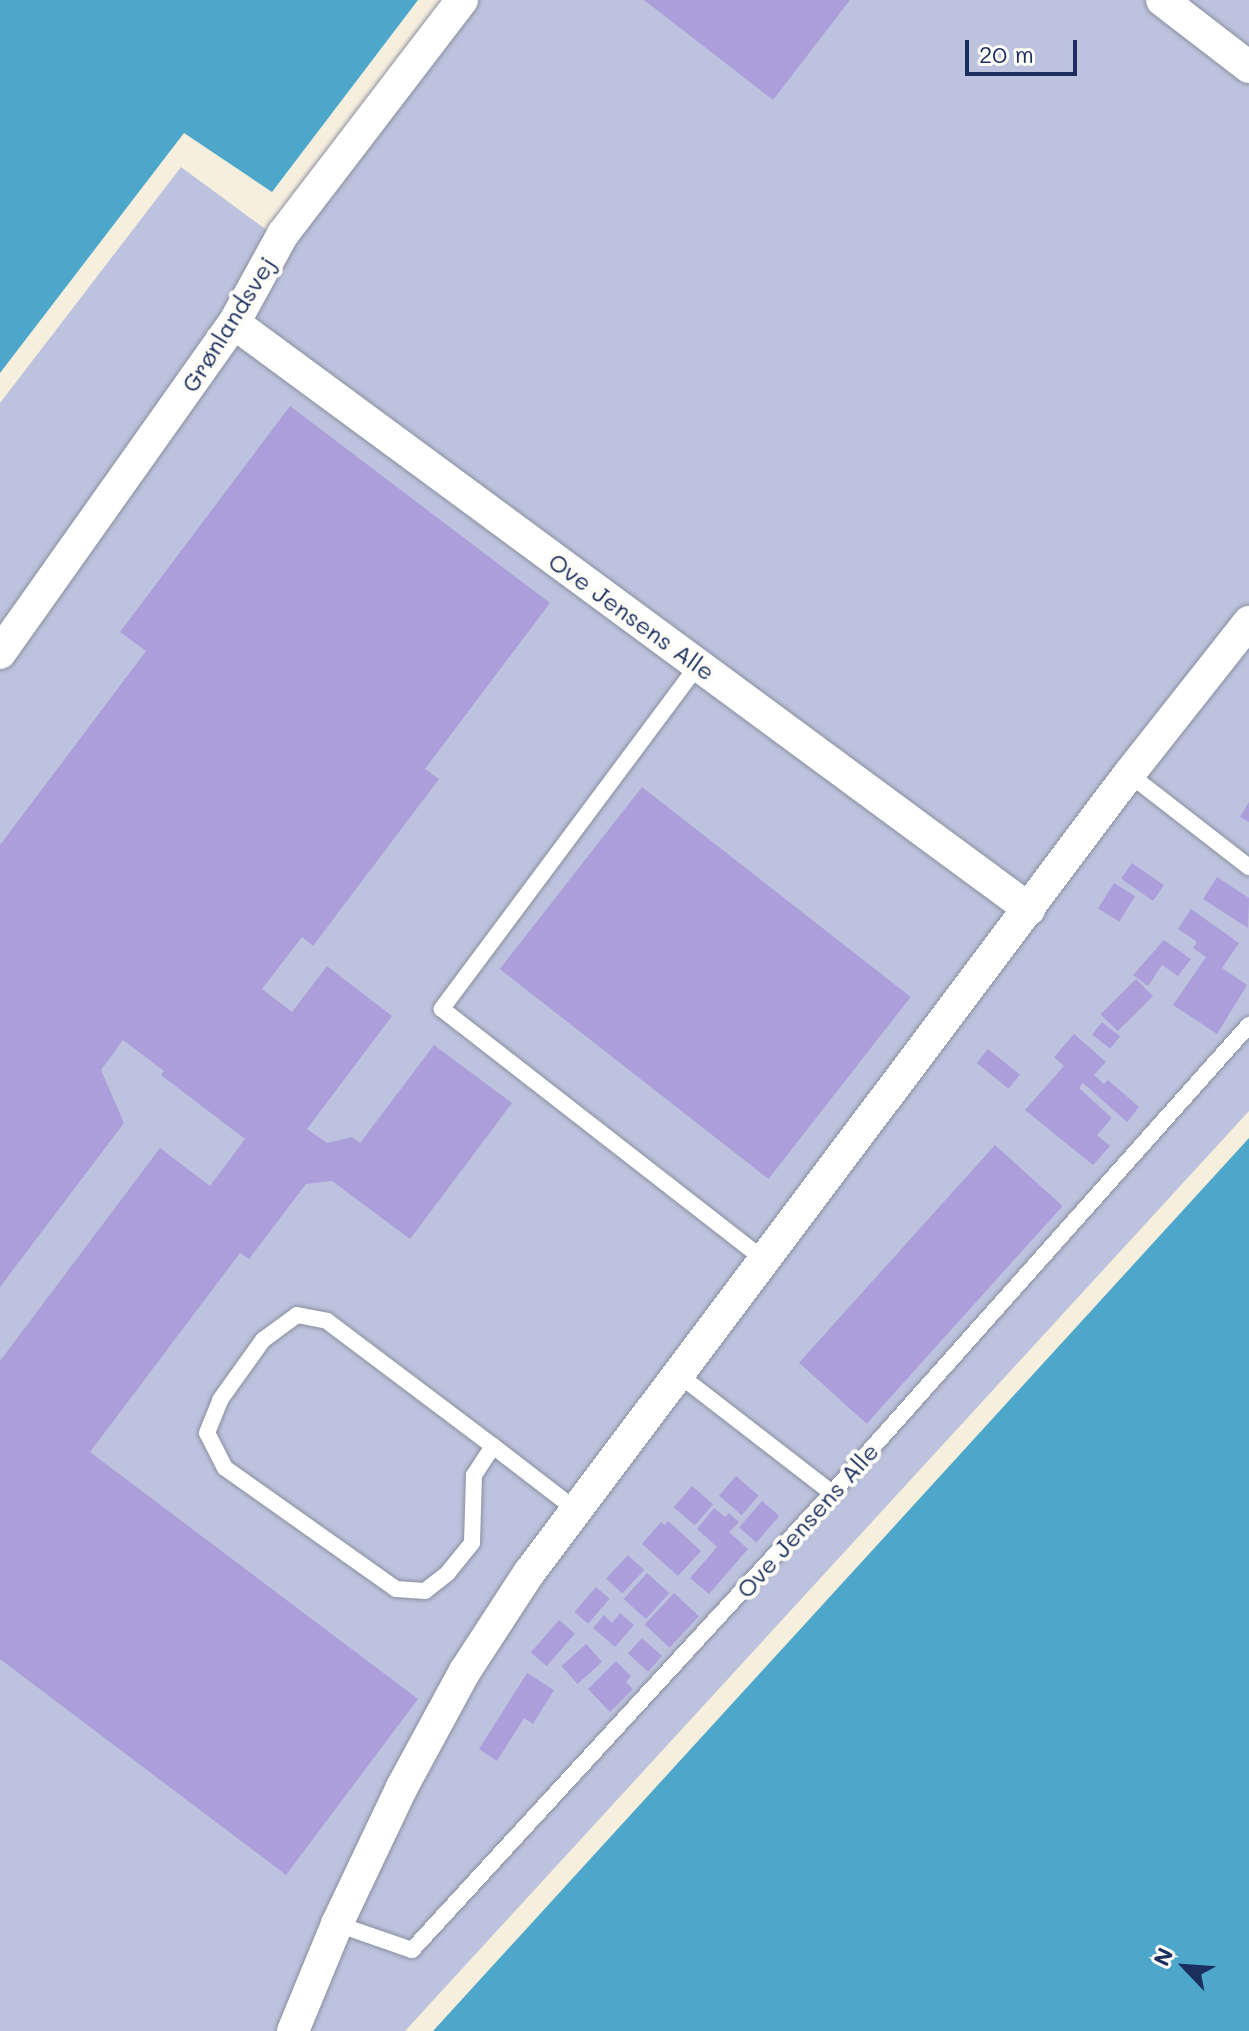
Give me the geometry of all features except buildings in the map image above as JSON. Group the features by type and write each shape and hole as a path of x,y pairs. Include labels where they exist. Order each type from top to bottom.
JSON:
{"street":[{"name":"Grønlandsvej","path":"0,653 234,323 283,234 462,0"},
{"path":"1162,0 1249,67"},
{"name":"Ove Jensens Alle","path":"234,323 1029,909"},
{"path":"293,2031 337,1924 402,1787 465,1671 529,1573 1129,774 1249,622"}],"lane":[{"path":"698,665 442,1009 764,1260"},
{"path":"1129,774 1249,867"},
{"name":"Ove Jensens Alle","path":"337,1924 412,1950 832,1493 1249,1025"},
{"path":"493,1446 474,1475 472,1543 448,1573 425,1591 396,1589 225,1468 207,1433 220,1400 263,1340 297,1315 327,1321 493,1446 576,1510"},
{"path":"678,1374 832,1493"}],"shaded area":[{"path":"444,0 1249,0 1249,1111 405,2031 0,2031 0,403 181,167 268,231"}],"water":[{"path":"0,0 418,0 272,192 184,133 0,373"},
{"path":"1249,1138 1249,2031 433,2031 900,1520"}]}
